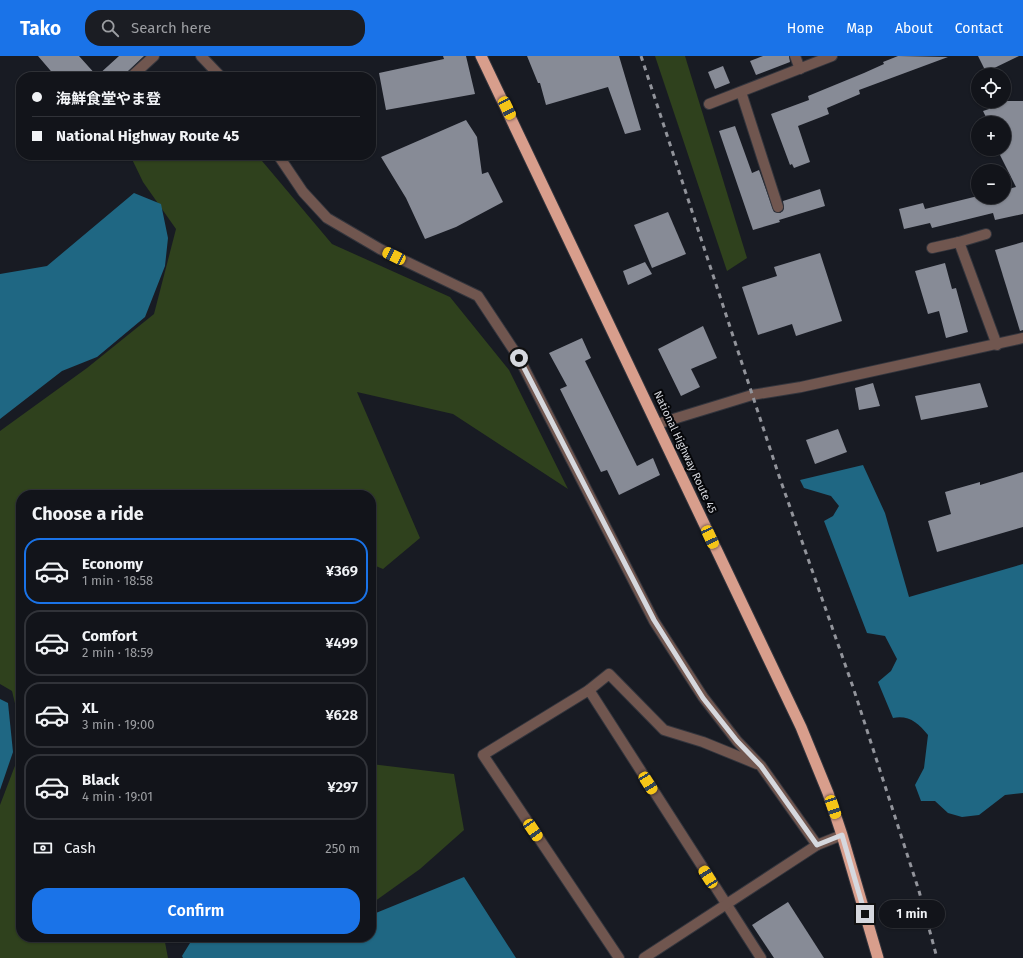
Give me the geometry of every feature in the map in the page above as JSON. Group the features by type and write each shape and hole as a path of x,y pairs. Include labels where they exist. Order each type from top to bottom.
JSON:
{"highway":[{"name":"National Highway Route 45","path":"481,56 801,727 828,793 842,835 878,958"}],"street":[{"path":"136,72 154,56"},
{"path":"201,56 216,72"},
{"path":"795,56 800,69"},
{"path":"709,104 832,56"},
{"path":"741,92 778,207"},
{"path":"281,160 303,192 327,218 380,249 478,296 519,358 654,620 703,698 737,741 761,766 817,845"},
{"path":"932,248 986,234"},
{"path":"959,242 997,345"},
{"path":"657,424 752,395 802,387 997,345 1023,338"},
{"path":"619,958 483,755 589,690 609,674 664,730 703,742 761,766"},
{"path":"589,690 724,904 761,958"},
{"path":"644,958 724,904 817,845 842,835"}],"green space":[{"path":"655,56 685,56 747,258 727,271"},
{"path":"132,160 261,160 332,244 450,297 509,370 568,489 453,414 357,392 420,538 383,569 376,566 376,490 16,490 16,707 12,691 0,684 0,431 87,368 154,314 176,229 143,182"},
{"path":"16,763 16,942 165,942 168,958 0,958 0,805"},
{"path":"376,765 454,774 464,830 420,869 376,900"}],"water":[{"path":"134,193 161,204 168,238 165,266 145,317 97,357 62,371 0,419 0,274 47,266"},
{"path":"863,465 885,513 909,597 1023,564 1023,793 1005,795 979,815 962,817 948,813 935,801 921,801 915,785 924,768 928,735 913,721 899,717 893,718 878,682 891,671 897,659 885,636 867,633 824,521 833,516 839,506 831,496 804,488 800,480"},
{"path":"0,699 8,703 13,752 0,790"},
{"path":"464,877 516,958 183,958 182,956 192,942 376,942 376,913"}],"building":[{"path":"38,56 79,56 93,72 52,72"},
{"path":"119,56 144,56 127,72 101,72"},
{"path":"443,56 466,56 475,94 386,110 379,73 444,59"},
{"path":"527,56 619,56 641,130 625,134 608,87 546,105 540,83 538,83"},
{"path":"763,56 789,56 790,62 756,75 750,61"},
{"path":"898,56 948,57 859,90 860,94 827,108 829,114 798,126 810,162 794,168 792,164 790,165 771,114 809,100 808,96 864,73 884,64 883,62"},
{"path":"978,56 1019,56 994,68 984,68"},
{"path":"723,66 730,83 715,89 708,72"},
{"path":"1011,101 1023,101 1023,214 995,220 993,213 932,228 930,223 904,229 899,209 923,203 925,209 971,198 971,204 1011,204 1011,188 1016,187 1011,177 1011,164 1004,164 1000,156 1011,156 1011,116 986,116 983,111 989,109 1011,108"},
{"path":"466,120 477,137 482,174 488,172 503,202 456,227 425,239 406,198 381,157"},
{"path":"735,126 752,173 759,170 774,212 780,213 783,211 783,201 820,189 825,206 779,220 780,222 753,230 719,131"},
{"path":"668,212 686,254 652,268 634,225"},
{"path":"1023,242 1023,330 1020,331 995,250"},
{"path":"820,253 842,321 796,336 792,324 758,335 742,287 777,276 774,267"},
{"path":"645,262 652,274 628,285 623,271"},
{"path":"945,263 952,289 956,288 968,332 946,338 939,311 928,314 915,271"},
{"path":"703,326 717,358 691,369 700,387 681,396 658,349"},
{"path":"582,338 591,358 585,361 637,466 653,458 660,475 619,495 607,470 601,472 560,389 567,386 549,353"},
{"path":"873,383 880,406 859,410 855,388"},
{"path":"980,383 988,407 921,420 915,396"},
{"path":"838,429 847,452 815,464 806,440"},
{"path":"1023,472 1023,527 937,552 928,521 951,514 945,492 980,482 980,485"},
{"path":"788,902 824,958 774,958 752,925"}],"railway":[{"path":"641,56 778,473 853,687 919,891 937,958"}],"route":[{"path":"519,358 654,620 703,698 737,741 761,766 817,845 842,835 865,914"}]}
